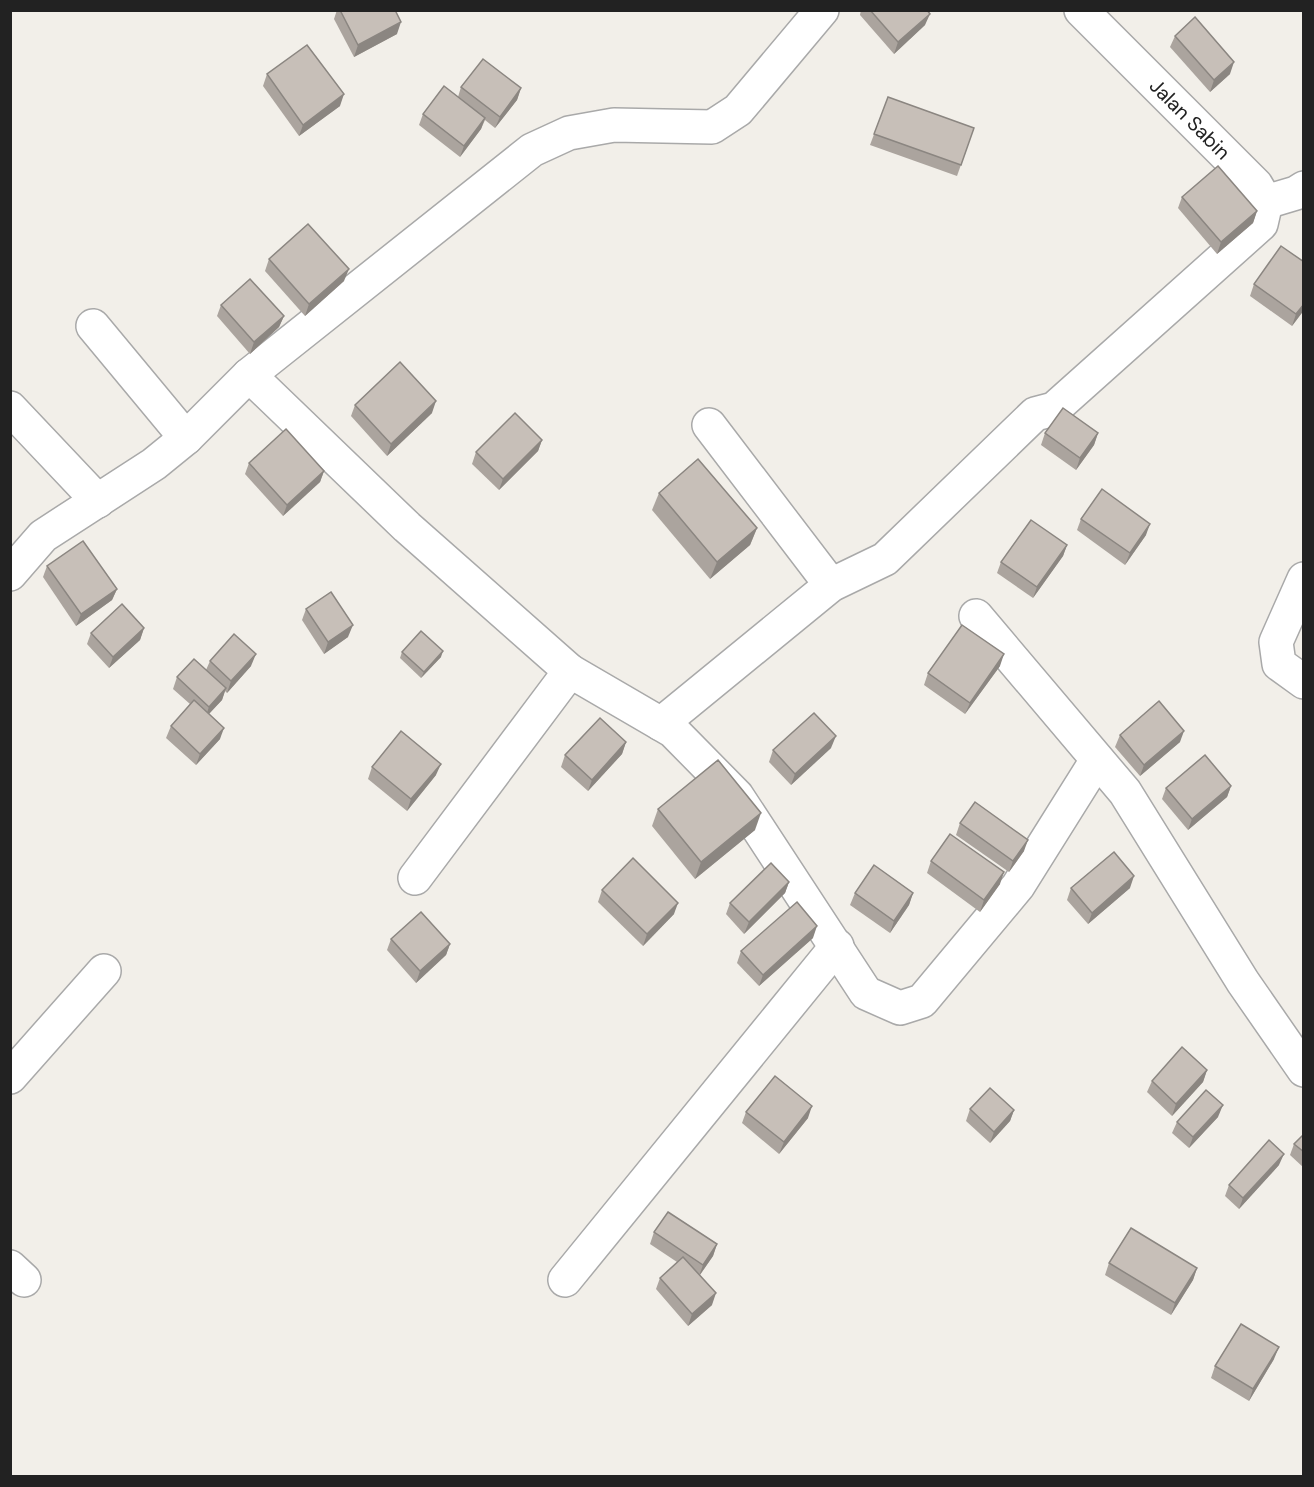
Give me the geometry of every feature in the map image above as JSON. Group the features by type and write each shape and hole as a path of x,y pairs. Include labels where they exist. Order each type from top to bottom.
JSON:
{"street":[{"path":"10,574 43,536 154,464 186,438 249,375 532,150 569,133 614,125 712,128 738,110 822,10"},
{"name":"Jalan Sabin","path":"1081,10 1256,185 1266,202"},
{"path":"662,724 831,585 885,559 1035,414 1054,409 1261,224 1266,202 1296,193 1304,188"},
{"path":"93,326 186,438"},
{"path":"249,375 407,527 570,671 673,731 737,796 866,993 900,1008 922,1001 1018,886 1097,760"},
{"path":"10,408 22,426 98,501"},
{"path":"709,425 831,585"},
{"path":"1304,579 1276,642 1279,664 1304,682"},
{"path":"976,616 1125,792 1243,982 1304,1070"},
{"path":"415,878 570,671"},
{"path":"565,1280 837,946"},
{"path":"13,1070 104,971"}],"building":[{"path":"340,10 395,10 401,22 358,45"},
{"path":"870,10 927,10 930,14 898,42"},
{"path":"1195,17 1234,62 1214,80 1175,36"},
{"path":"307,45 344,94 303,125 267,74"},
{"path":"483,59 521,88 500,117 461,87"},
{"path":"444,86 485,118 464,146 423,114"},
{"path":"888,97 974,128 961,165 874,134"},
{"path":"1218,166 1257,211 1221,242 1182,197"},
{"path":"308,224 349,269 309,304 269,259"},
{"path":"1281,246 1304,262 1304,304 1296,314 1254,284"},
{"path":"250,279 284,316 254,342 221,305"},
{"path":"400,362 436,401 391,444 355,405"},
{"path":"1063,408 1098,433 1080,458 1045,433"},
{"path":"515,413 542,440 503,479 476,452"},
{"path":"286,429 324,471 287,505 249,463"},
{"path":"698,459 757,528 717,562 659,493"},
{"path":"1102,489 1150,524 1130,553 1081,519"},
{"path":"1031,520 1067,545 1037,587 1001,562"},
{"path":"83,541 117,589 81,614 47,566"},
{"path":"331,592 353,625 328,642 306,609"},
{"path":"122,604 144,628 113,657 91,633"},
{"path":"962,625 1004,654 970,703 928,673"},
{"path":"421,631 443,651 424,672 402,652"},
{"path":"234,634 256,654 231,681 210,661"},
{"path":"194,659 226,688 209,707 177,677"},
{"path":"194,700 224,728 200,754 171,726"},
{"path":"1159,701 1184,731 1144,765 1120,735"},
{"path":"814,713 836,736 795,774 773,750"},
{"path":"600,718 626,742 592,780 565,755"},
{"path":"401,731 441,764 411,799 372,767"},
{"path":"1205,755 1231,786 1192,819 1166,788"},
{"path":"718,760 761,813 701,862 658,809"},
{"path":"975,802 1028,840 1013,861 960,823"},
{"path":"950,834 1004,872 984,900 931,861"},
{"path":"1114,852 1134,876 1092,913 1071,888"},
{"path":"633,858 678,903 647,934 602,890"},
{"path":"771,863 789,882 749,922 730,903"},
{"path":"874,865 913,893 894,921 855,893"},
{"path":"797,902 817,926 763,975 741,951"},
{"path":"421,912 450,944 420,971 391,939"},
{"path":"1182,1047 1207,1070 1176,1104 1152,1081"},
{"path":"775,1076 812,1106 784,1142 746,1112"},
{"path":"990,1088 1014,1110 994,1132 970,1109"},
{"path":"1206,1090 1223,1105 1193,1137 1177,1122"},
{"path":"1304,1134 1304,1152 1294,1144"},
{"path":"1269,1140 1284,1154 1243,1198 1229,1185"},
{"path":"668,1212 717,1244 703,1265 654,1232"},
{"path":"1131,1228 1197,1268 1175,1303 1109,1263"},
{"path":"683,1257 716,1293 692,1314 660,1278"},
{"path":"1241,1324 1279,1347 1253,1389 1215,1366"}]}
